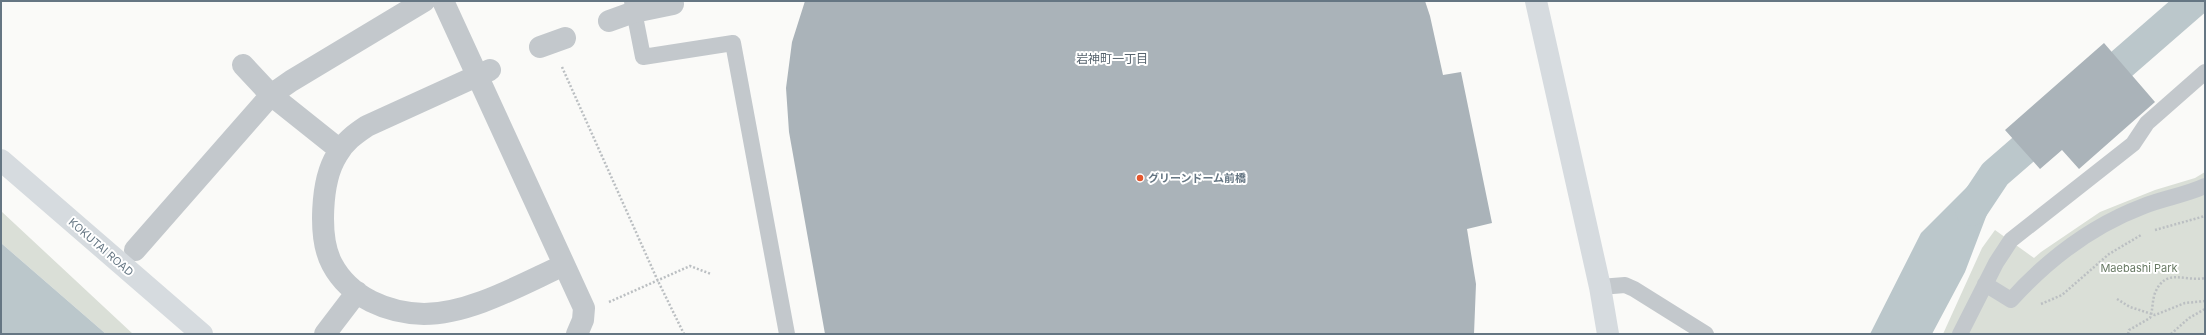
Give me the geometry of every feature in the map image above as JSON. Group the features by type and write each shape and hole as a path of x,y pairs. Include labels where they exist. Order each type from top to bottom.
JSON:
{"street":[{"path":"135,250 272,95 291,81 424,1"},
{"path":"443,1 483,73 584,308 580,330 577,334"},
{"path":"1536,1 1600,287 1608,334"},
{"path":"609,22 633,7 673,4"},
{"path":"243,65 272,95 340,150"},
{"path":"483,73 367,126 350,138 340,150 327,180 323,219 332,264 347,283 372,303 391,310 424,314 452,310 500,294 564,264"},
{"name":"KOKUTAI ROAD","path":"1,160 202,334"},
{"path":"326,334 357,292"}],"lane":[{"path":"633,7 643,57 733,43 787,334"},
{"path":"1960,334 1985,284 2011,240 2133,144 2147,122 2205,72"},
{"path":"1985,284 2011,300 2036,272 2070,245 2116,218 2145,205 2205,186"},
{"path":"1600,287 1625,285 1634,289 1706,334"}],"path":[{"path":"552,42 657,279 684,334"},
{"path":"2011,300 2024,308 2044,303 2062,295 2109,254 2147,232 2205,216"},
{"path":"604,304 657,279 690,266 711,274"},
{"path":"2128,334 2129,330 2150,318 2156,292 2164,280 2169,277 2205,278"},
{"path":"2118,299 2130,307 2155,315 2185,303 2205,301"},
{"path":"2171,334 2189,318 2205,309"}],"green space":[{"name":"Maebashi Park","path":"2205,172 2205,334 1943,334 1982,248 1995,230 2034,258 2100,212 2155,190 2195,178"},
{"path":"1,211 133,334 106,334 1,243"}],"shaded area":[{"path":"1989,165 2000,180 1965,272 1932,334 1870,334 1921,233"},
{"path":"1,243 106,334 1,334"}],"building":[{"name":"グリーンドーム前橋","path":"805,1 1425,1 1430,16 1443,75 1461,72 1492,223 1467,229 1476,284 1474,334 825,334 789,132 786,88 792,42"},
{"path":"2104,43 2155,102 2079,169 2062,150 2040,169 2005,130"}],"waterway":[{"path":"1971,210 1995,174 2194,1"}],"place":[{"name":"グリーンドーム前橋","path":"1140,178"}],"district":[{"name":"岩神町一丁目","path":"1112,58"}]}
